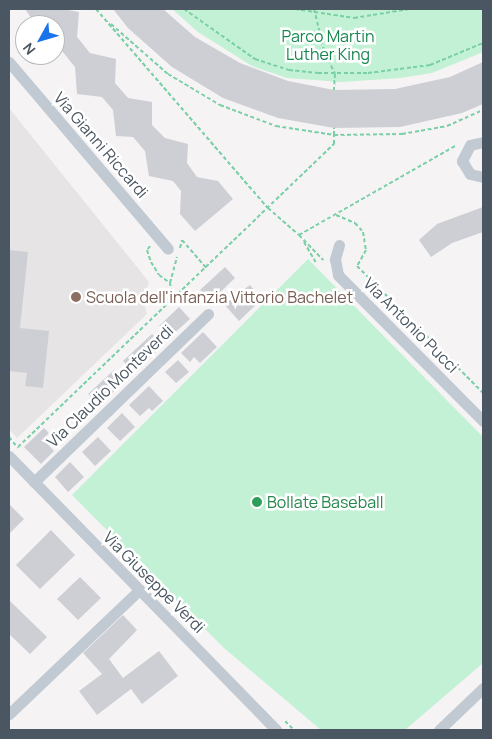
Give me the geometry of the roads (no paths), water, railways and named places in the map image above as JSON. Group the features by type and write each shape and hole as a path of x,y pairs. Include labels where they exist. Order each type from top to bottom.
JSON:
{"street":[{"name":"Via Gianni Riccardi","path":"9,62 168,249"},
{"path":"483,142 470,145 463,155 463,164 470,174 483,177"},
{"name":"Via Antonio Pucci","path":"339,245 335,259 338,275 483,421"},
{"name":"Via Claudio Monteverdi","path":"34,482 208,314"},
{"name":"Via Giuseppe Verdi","path":"9,456 276,730"},
{"path":"9,714 139,590"},
{"path":"439,730 483,688"},
{"path":"432,730 455,713"}],"place":[{"name":"Scuola dell'infanzia Vittorio Bachelet","path":"76,297"},
{"name":"Bollate Baseball","path":"257,502"}],"park label":[{"name":"Parco Martin Luther King","path":"328,45"}]}
